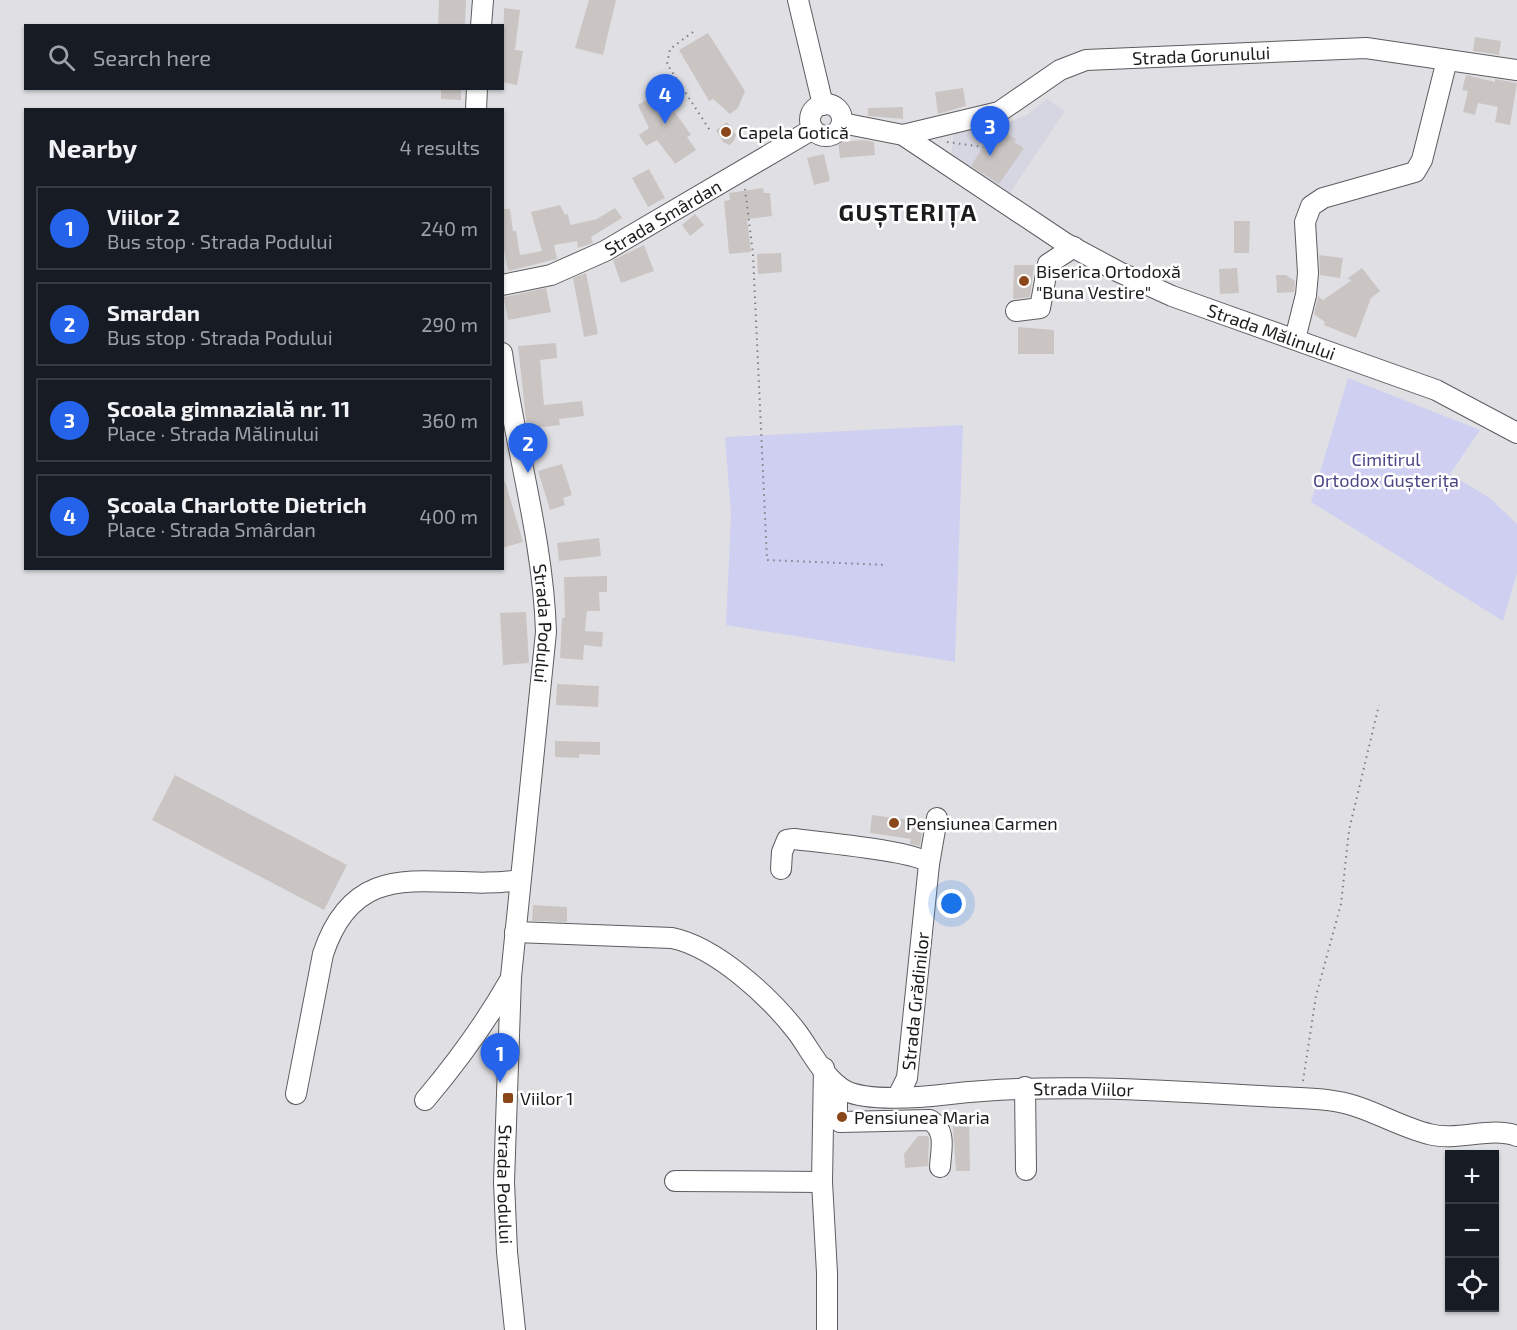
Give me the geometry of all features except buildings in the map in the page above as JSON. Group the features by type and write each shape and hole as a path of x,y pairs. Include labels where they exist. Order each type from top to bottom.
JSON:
{"street":[{"path":"481,24 483,0"},
{"path":"798,0 823,105"},
{"name":"Strada Gorunului","path":"903,135 999,112 1060,70 1086,60 1350,48 1384,50 1517,70"},
{"path":"1295,339 1306,294 1308,273 1305,222 1311,206 1323,198 1415,172 1422,160 1447,60"},
{"path":"476,108 477,90"},
{"path":"823,105 837,109 842,123 836,133 826,136 813,129 812,114 823,105"},
{"name":"Strada Mălinului","path":"842,123 903,135 1074,247 1119,272 1172,296 1436,390 1517,434"},
{"name":"Strada Smârdan","path":"504,285 551,275 605,251 813,129"},
{"path":"1016,311 1040,308 1048,264 1074,247"},
{"name":"Strada Podului","path":"504,375 539,548 545,593 546,632 512,977 504,1182 507,1252 515,1330"},
{"name":"Strada Grădinilor","path":"898,1096 907,1078 929,864 937,818"},
{"path":"781,869 784,846 787,840 794,839 900,853 926,860 929,864"},
{"path":"296,1094 323,954 330,934 356,900 366,891 395,883 484,883 520,880"},
{"path":"515,932 672,938 687,940 704,949 736,972 795,1029 837,1085 837,1118 840,1122 930,1120 938,1125 942,1134 940,1167"},
{"path":"425,1100 488,1021 512,977"},
{"path":"824,1068 822,1182 827,1273 827,1330"},
{"name":"Strada Viilor","path":"837,1085 859,1095 898,1096 1025,1087 1300,1098 1336,1101 1355,1106 1430,1135 1517,1136"},
{"path":"1025,1087 1026,1170"},
{"path":"675,1181 822,1182"}],"path":[{"path":"693,32 670,49 667,64 711,132"},
{"path":"745,192 753,254 767,560 887,565"},
{"path":"1300,1098 1316,996 1341,904 1349,830 1379,705"}],"shaded area":[{"path":"1047,99 1065,111 1010,193 951,155 954,132 995,127 1027,115"}],"green space":[{"name":"Cimitirul Ortodox Gușterița","path":"1348,378 1480,430 1450,474 1490,498 1517,524 1517,573 1503,621 1311,502"},
{"path":"963,425 955,662 726,625 731,515 725,437"}],"place":[{"name":"Școala Charlotte Dietrich","path":"665,124"},
{"name":"Capela Gotică","path":"726,132"},
{"name":"Școala gimnazială nr. 11","path":"990,156"},
{"name":"Biserica Ortodoxă \"Buna Vestire\"","path":"1024,281"},
{"name":"Smardan","path":"528,473"},
{"name":"Pensiunea Carmen","path":"894,823"},
{"name":"Viilor 2","path":"500,1083"},
{"name":"Viilor 1","path":"508,1098"},
{"name":"Pensiunea Maria","path":"842,1117"}],"district":[{"name":"GUȘTERIȚA","path":"908,211"}]}
